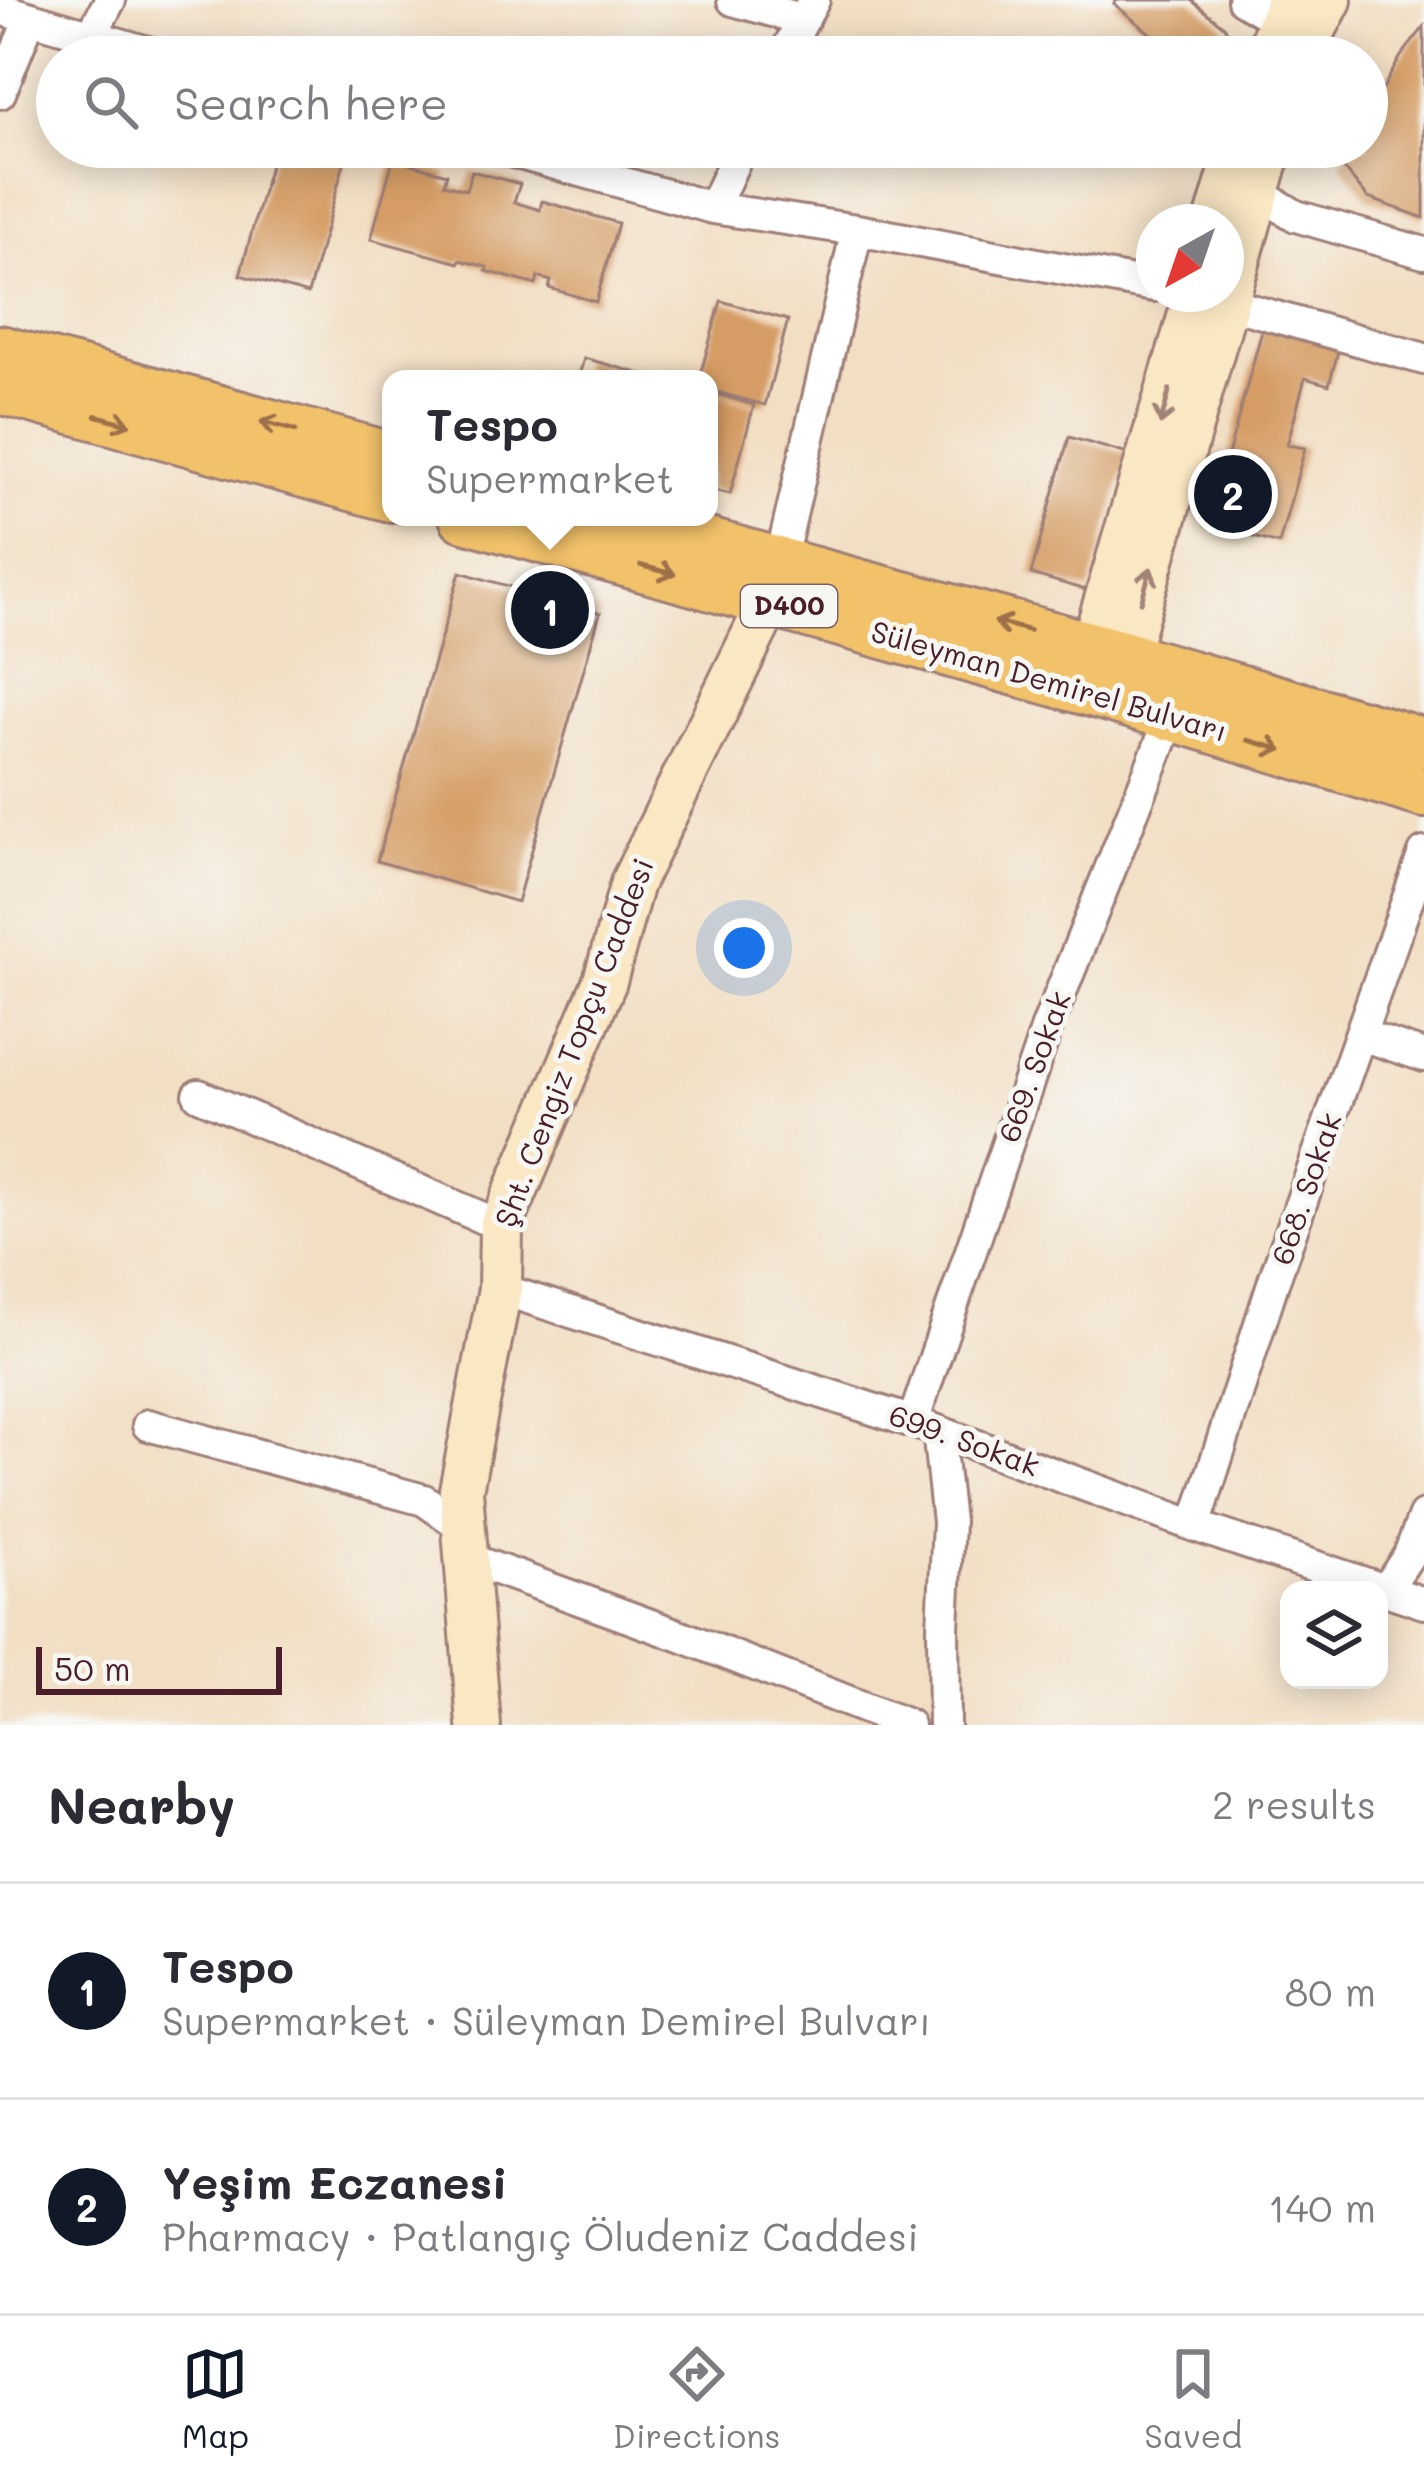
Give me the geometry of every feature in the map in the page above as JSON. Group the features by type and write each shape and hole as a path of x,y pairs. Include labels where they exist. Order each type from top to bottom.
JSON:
{"main road":[{"path":"0,350 382,455"},
{"path":"0,389 382,495"},
{"name":"Süleyman Demirel Bulvarı","path":"507,526 775,582 1102,672 1424,743"},
{"name":"Süleyman Demirel Bulvarı","path":"635,526 775,582"},
{"name":"Süleyman Demirel Bulvarı","path":"1102,672 1171,718 1424,793"}],"street":[{"path":"92,34 110,0"},
{"path":"733,0 808,9 794,36"},
{"path":"1275,27 1330,0"},
{"path":"0,93 15,13 98,36"},
{"path":"570,168 713,208 1136,283"},
{"path":"713,208 732,168"},
{"path":"1221,204 1232,168"},
{"path":"1244,219 1264,168"},
{"path":"1257,192 1296,217 1424,253"},
{"path":"775,582 857,230"},
{"path":"1244,308 1424,359"},
{"path":"1102,672 1202,312"},
{"name":"Şht. Cengiz Topçu Caddesi","path":"479,1725 461,1490 500,1289 501,1226 604,981 632,883 775,582"},
{"name":"669. Sokak","path":"926,1426 1047,1027 1171,718"},
{"name":"668. Sokak","path":"1196,1526 1275,1277 1424,853"},
{"path":"1361,1035 1424,1056"},
{"path":"200,1095 501,1226"},
{"name":"699. Sokak","path":"500,1289 926,1426 1356,1581"},
{"path":"148,1425 424,1500 465,1543 681,1636 908,1725"},
{"path":"926,1426 948,1522 944,1725"},
{"path":"1388,1586 1409,1555 1424,1516"},
{"name":"699. Sokak","path":"1388,1592 1424,1604"}],"building":[{"path":"1117,0 1191,0 1225,27 1229,36 1150,36 1114,4"},
{"path":"1424,27 1424,218 1368,198 1343,168 1388,168 1388,79"},
{"path":"269,168 343,168 308,294 240,275"},
{"path":"391,168 425,168 447,174 444,184 466,190 472,171 520,184 514,202 540,210 542,201 618,223 596,302 549,288 551,281 538,277 536,285 486,271 487,267 371,239"},
{"path":"721,301 788,320 765,405 718,392 718,370 702,370"},
{"path":"1264,323 1340,344 1329,385 1305,378 1287,445 1305,448 1279,544 1209,525"},
{"path":"584,358 627,370 581,370"},
{"path":"718,395 754,405 730,494 718,491"},
{"path":"1069,437 1128,454 1089,591 1031,574"},
{"path":"460,572 600,613 517,902 377,861"}],"place":[{"name":"Yeşim Eczanesi","path":"1233,494"},
{"name":"Tespo","path":"550,610"}]}
